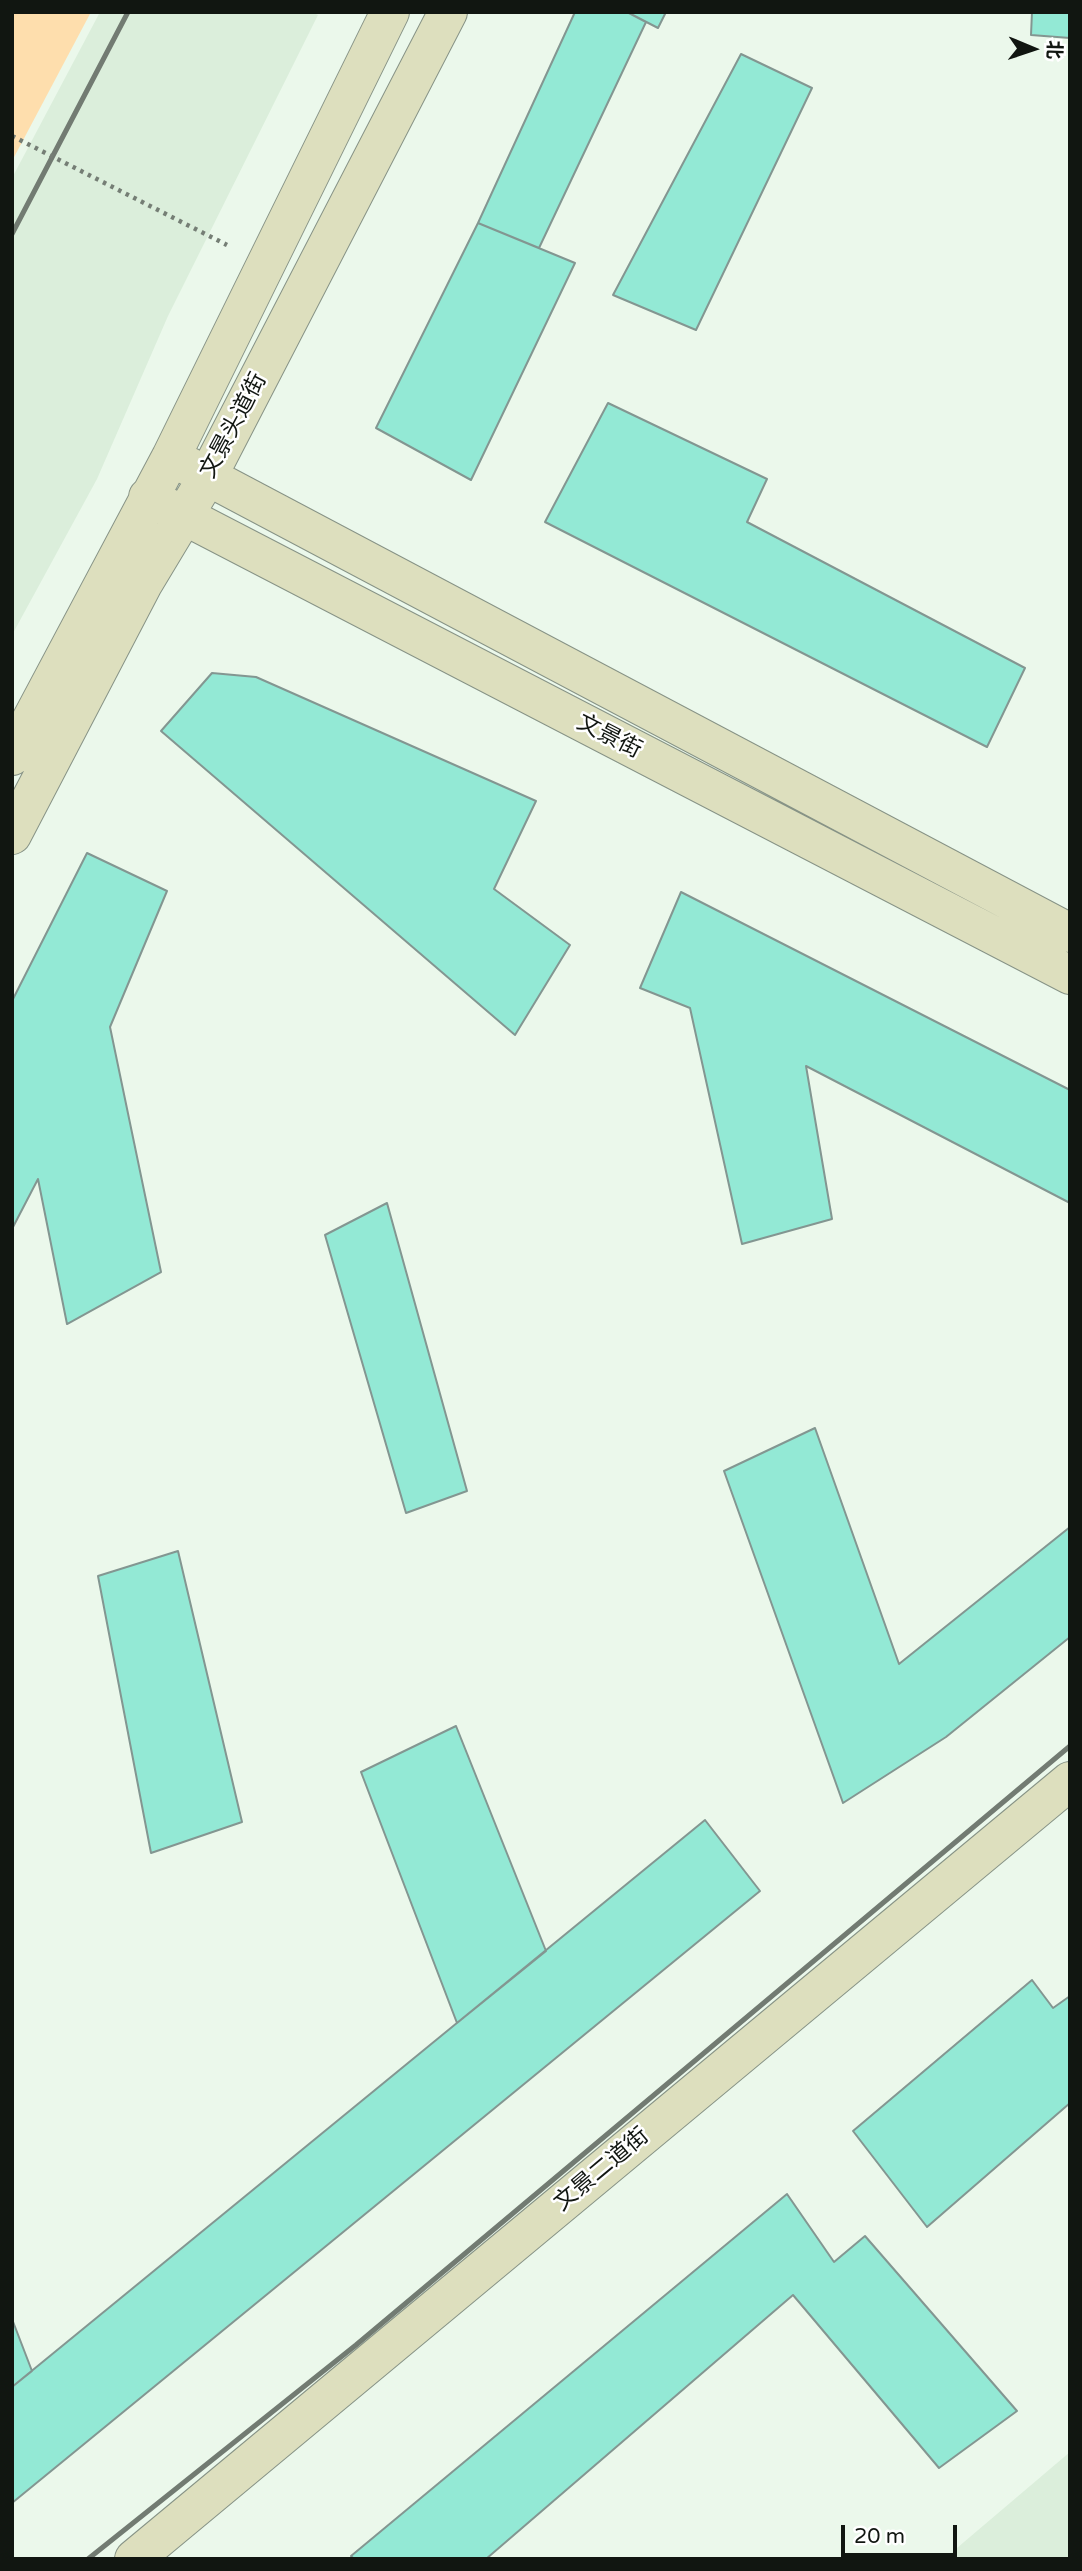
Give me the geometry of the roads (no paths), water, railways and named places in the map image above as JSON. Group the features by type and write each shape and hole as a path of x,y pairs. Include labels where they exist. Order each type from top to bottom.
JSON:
{"main road":[{"name":"文景头道街","path":"12,755 171,457 390,12"},
{"name":"文景头道街","path":"12,835 142,584 208,476 448,12"},
{"name":"文景街","path":"171,457 787,786 1070,933"},
{"name":"文景街","path":"148,497 1070,975"},
{"name":"文景二道街","path":"134,2559 1070,1781"}],"railway":[{"path":"12,234 128,12"},
{"path":"88,2559 356,2345 1070,1746"}]}
